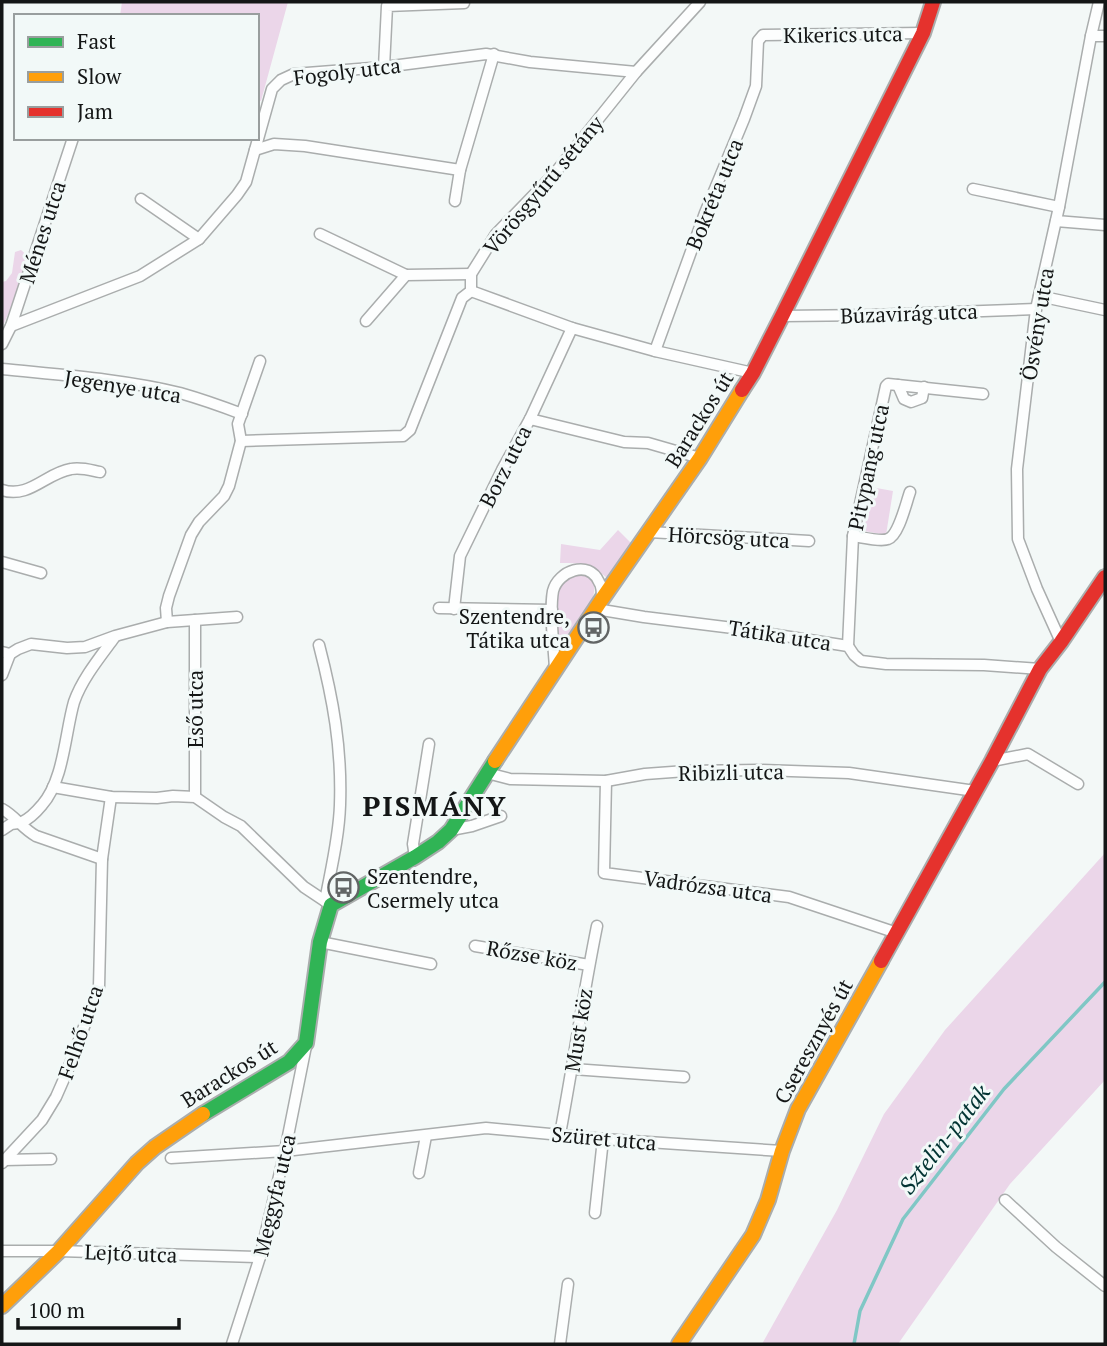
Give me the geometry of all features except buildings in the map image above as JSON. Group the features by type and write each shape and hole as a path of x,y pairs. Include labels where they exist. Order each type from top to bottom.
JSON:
{"street":[{"name":"Vörösgyűrű sétány","path":"471,290 471,274 496,234 555,173 636,72 700,2"},
{"name":"Barackos út","path":"2,1306 59,1251 137,1163 155,1147 192,1120 289,1062 306,1043 328,903 415,857 451,830 599,604 700,458 752,373 923,33 933,2"},
{"name":"Ösvény utca","path":"1061,642 1018,539 1017,469 1036,309 1099,2"},
{"path":"384,67 387,6 464,3"},
{"name":"Kikerics utca","path":"763,35 923,33"},
{"name":"Bokréta utca","path":"655,351 705,213 756,86 758,41 763,35"},
{"path":"1091,36 1105,36"},
{"name":"Fogoly utca","path":"259,136 272,89 281,80 295,74 384,67 486,54 530,62 636,72"},
{"path":"455,201 460,170 494,54"},
{"name":"Ménes utca","path":"2,345 72,140"},
{"name":"Fogoly utca","path":"10,326 140,276 199,239 246,182 258,140"},
{"path":"255,150 274,144 305,146 460,170"},
{"path":"972,189 1059,207"},
{"path":"141,199 199,239"},
{"path":"1056,221 1105,225"},
{"path":"320,234 406,275 471,274"},
{"path":"366,321 406,275"},
{"path":"241,441 402,436 410,430 462,298 471,290 572,328 655,351 752,373"},
{"path":"1039,296 1105,310"},
{"name":"Búzavirág utca","path":"782,316 1036,309"},
{"name":"Borz utca","path":"454,609 460,556 530,419 572,328"},
{"path":"167,622 169,596 191,535 199,522 224,496 229,486 241,441 238,424 260,361"},
{"name":"Jegenye utca","path":"2,369 125,383 179,393 242,414"},
{"name":"Pitypang utca","path":"848,646 853,536 885,389 888,384 983,394"},
{"path":"898,385 904,399 911,402 922,398 924,387"},
{"path":"530,419 624,442 648,443 700,458"},
{"path":"2,490 20,492 68,469 100,472"},
{"path":"853,536 884,540 892,537 909,492"},
{"name":"Hörcsög utca","path":"649,532 809,541"},
{"path":"2,562 41,573"},
{"path":"555,670 552,610 556,584 565,574 584,569 595,575 599,581 599,604"},
{"name":"Cseresznyés út","path":"680,1344 753,1235 768,1200 798,1109 992,761 1040,669 1105,577"},
{"name":"Tátika utca","path":"599,604 644,617 848,646 861,662 1040,669"},
{"path":"439,608 552,610"},
{"path":"2,675 6,653 32,644 85,647 167,622 237,617"},
{"name":"Eső utca","path":"195,620 195,797"},
{"path":"2,830 11,824 20,824 42,806 54,787 75,699 115,636"},
{"path":"54,787 111,797 195,797 241,826 304,887 328,903 340,805 339,746 331,691 319,645"},
{"path":"415,857 413,844 429,744"},
{"path":"992,761 1028,754 1078,784"},
{"name":"Ribizli utca","path":"487,773 510,779 607,781 645,774 686,771 849,773 975,791"},
{"name":"Vadrózsa utca","path":"607,781 604,873 789,897 897,933"},
{"name":"Felhő utca","path":"3,1162 42,1120 56,1097 99,987 102,859 111,797"},
{"path":"2,809 36,836 102,859"},
{"name":"Barackos út","path":"451,830 501,816"},
{"name":"Must köz","path":"559,1134 597,926"},
{"path":"320,942 431,964"},
{"name":"Rőzse köz","path":"475,946 589,965"},
{"name":"Meggyfa utca","path":"232,1344 260,1257 285,1152 306,1043"},
{"path":"573,1069 684,1077"},
{"name":"Szüret utca","path":"171,1158 285,1152 486,1128 782,1151"},
{"path":"419,1173 426,1136"},
{"path":"595,1213 603,1139"},
{"path":"3,1162 51,1159"},
{"path":"1005,1200 1056,1247 1105,1286"},
{"name":"Lejtő utca","path":"2,1251 260,1257"},
{"path":"560,1344 568,1284"}],"shaded area":[{"path":"122,2 288,2 261,101 259,14 120,14"},
{"path":"21,250 26,257 25,266 2,328 2,282 12,273 15,252"},
{"path":"871,487 893,491 886,535 864,531"},
{"path":"618,530 634,546 610,580 587,566 560,563 561,544 600,550"},
{"path":"575,573 592,581 594,594 558,652 557,593 564,581"},
{"path":"1105,853 1105,1080 1010,1184 898,1344 762,1344 837,1210 884,1114 945,1030"}],"waterway":[{"name":"Sztelin-patak","path":"854,1344 860,1311 903,1219 1004,1089 1105,982"}],"traffic: fast":[{"path":"203,1114 289,1062 306,1043 320,942 331,905 438,842 451,830 495,761"}],"traffic: slow":[{"path":"495,761 602,599 700,458 742,390"},
{"path":"679,1344 753,1235 768,1200 798,1109 881,961"},
{"path":"2,1306 59,1251 137,1163 155,1147 203,1114"}],"traffic: jam":[{"path":"742,390 782,316 923,33 933,2"},
{"path":"881,961 1040,669 1105,577"}],"place":[{"name":"Szentendre, Tátika utca","path":"593,628"},
{"name":"Szentendre, Csermely utca","path":"344,888"}],"district":[{"name":"PISMÁNY","path":"435,805"}]}
